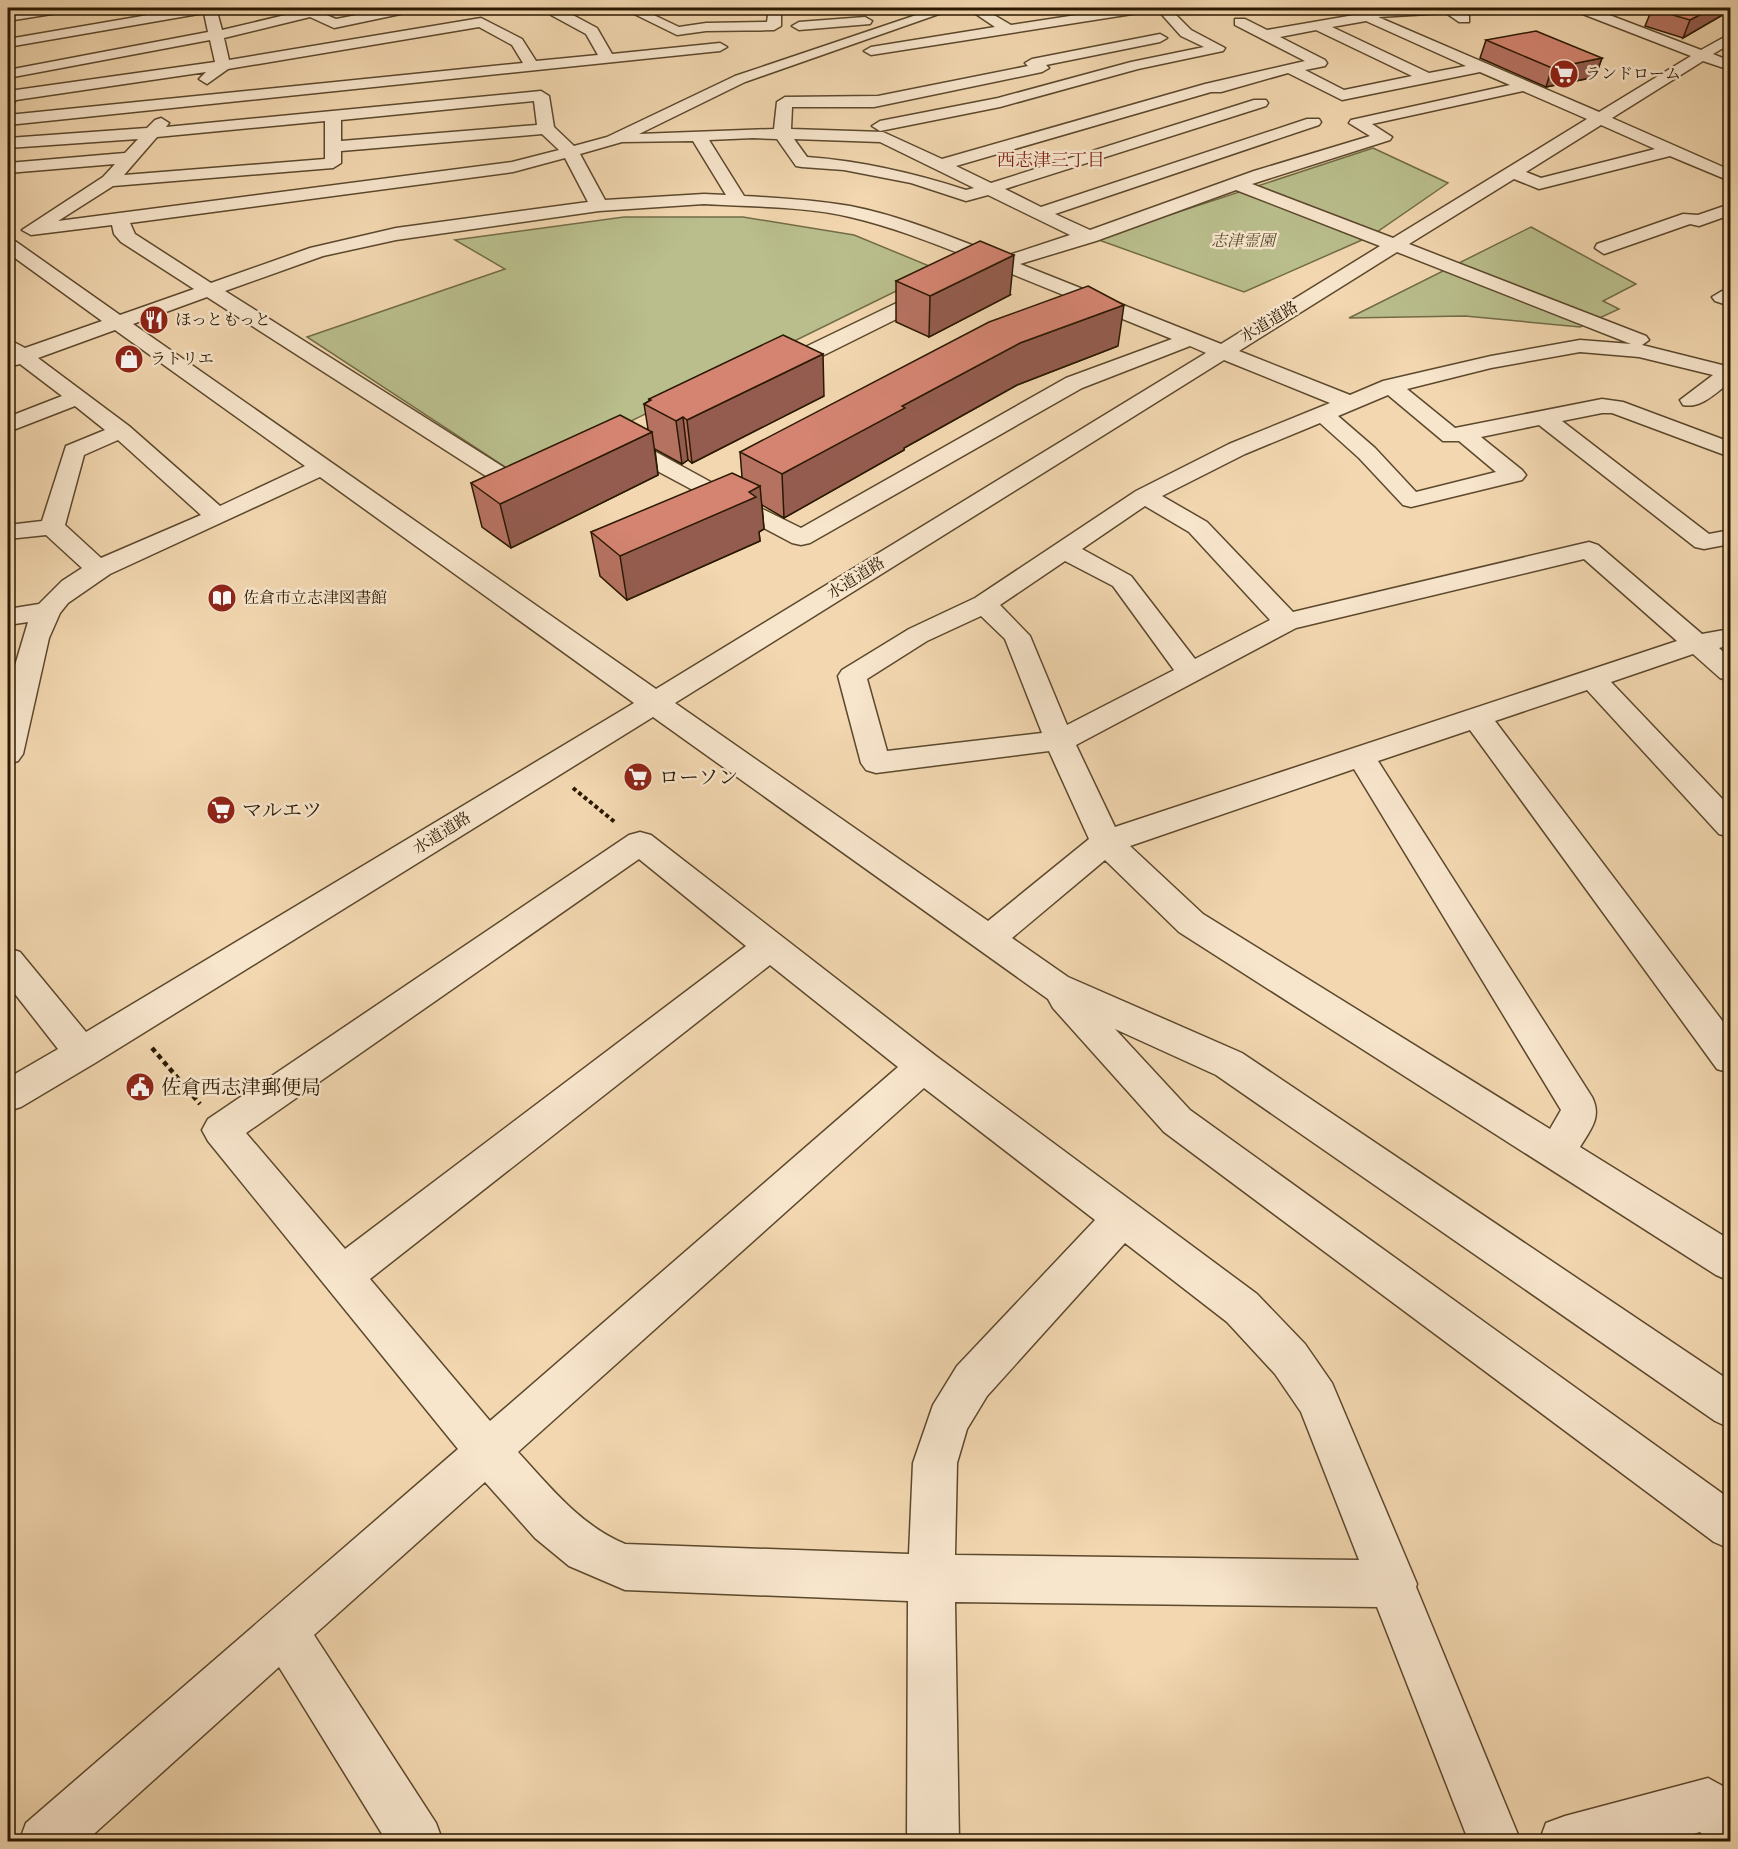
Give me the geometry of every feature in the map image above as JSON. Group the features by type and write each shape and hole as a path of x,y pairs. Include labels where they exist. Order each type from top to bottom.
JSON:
{"street":[{"path":"8,17 64,8"},
{"path":"8,44 147,13 210,8 223,65"},
{"path":"8,74 215,36 307,10 330,8"},
{"path":"307,10 334,24 410,8"},
{"path":"576,8 556,12 592,31 607,58"},
{"path":"629,8 677,31 706,27 774,26 775,8"},
{"path":"613,140 731,69 794,59 843,47 949,8"},
{"path":"973,8 1008,29"},
{"path":"1045,8 1057,30 1089,52"},
{"path":"843,47 865,48 864,59 951,38 1008,29 1057,30 1109,19 1145,8"},
{"path":"886,135 1069,83 1218,48 1186,33 1162,8"},
{"path":"1580,8 1731,66"},
{"path":"1265,35 1318,26 1362,12 1449,9 1464,19"},
{"path":"1362,12 1672,150 1726,170"},
{"path":"799,26 920,18 951,38"},
{"path":"1109,19 1143,42"},
{"path":"8,120 182,101 288,73 364,47 442,35 481,22 517,42 532,66"},
{"path":"941,165 1210,87 1221,87 1320,63 1240,22"},
{"path":"827,25 843,47"},
{"path":"1318,26 1426,78"},
{"path":"706,27 720,47 731,69"},
{"path":"985,33 1003,44"},
{"path":"1186,33 1089,52 1037,66 873,97 785,102 782,134 802,162 844,165 915,179 966,196 1147,139 1266,105 1221,87"},
{"name":"水道道路","path":"8,1096 655,703 1221,351 1731,38"},
{"path":"8,98 223,65 288,73 371,77 452,68 532,66 607,58 643,60 720,47"},
{"path":"1018,54 1069,83"},
{"path":"223,65 150,133 110,181 8,243 613,676 655,703 1056,987 1229,1064 1731,1406"},
{"path":"1291,69 1342,95 1482,67"},
{"path":"731,69 786,79"},
{"path":"762,377 972,274 1000,263 1089,237 1231,176 1367,143 1383,137 1358,123 1525,86"},
{"path":"8,143 150,133 541,96 546,129 570,152 599,206"},
{"path":"873,97 886,135 941,165 1089,237"},
{"path":"31,230 494,171 613,140 698,135 886,135 1059,99 1231,176 1394,245 1639,340 1643,346 1640,351"},
{"path":"1040,213 1319,124 1292,114"},
{"path":"110,181 333,163 333,115"},
{"path":"333,147 546,129"},
{"path":"1346,134 1367,143"},
{"path":"698,135 737,199"},
{"path":"1568,139 1622,163"},
{"path":"1513,172 1539,184 1672,150"},
{"path":"8,168 131,158"},
{"path":"12,354 316,252 354,242 599,206 672,200 737,199 852,212 925,233 1350,403"},
{"path":"1604,248 1689,218 1699,221 1731,210"},
{"path":"120,220 123,234 128,238 528,493 547,484"},
{"path":"1057,306 1078,294"},
{"path":"647,434 616,449 718,496 801,538 1074,382 1190,339"},
{"path":"1730,373 1640,351 1580,346 1491,362 1391,386 1237,449 1144,496 984,604 918,635 852,676 876,763 1061,740 1287,622 1589,550 1731,672"},
{"path":"12,354 121,431 217,516"},
{"path":"1691,400 1730,373"},
{"path":"1391,386 1451,435 1602,406 1615,407 1731,450"},
{"path":"8,424 77,398"},
{"path":"1323,414 1367,453 1411,500 1514,475 1462,433"},
{"path":"1544,418 1704,542 1731,537"},
{"path":"52,527 74,451 121,431"},
{"path":"8,754 11,719 38,631 47,611 58,598 98,569 288,485 321,467"},
{"path":"718,496 759,473"},
{"path":"1144,496 1198,526 1287,622"},
{"path":"8,532 52,527 98,569"},
{"path":"1064,550 1122,581 1191,672"},
{"path":"984,604 1017,636 1066,757 1106,842 1191,923 1731,1262"},
{"path":"8,617 47,611"},
{"path":"988,940 1106,842 1698,643 1731,636"},
{"path":"1593,679 1731,826"},
{"path":"1476,717 1731,1058"},
{"path":"1360,758 1579,1108 1579,1117 1557,1151"},
{"path":"1394,1584 931,1578 653,1570 625,1567 585,1550 550,1522 488,1452 221,1130 640,843 923,1067 1242,1308 1290,1359 1317,1398 1394,1584 1495,1842"},
{"path":"342,1276 770,946"},
{"path":"8,961 82,1053"},
{"path":"1056,987 1177,1121 1731,1526"},
{"path":"45,1842 923,1067"},
{"path":"933,1842 931,1578 935,1463 948,1420 972,1381 1122,1219"},
{"path":"283,1630 417,1842"},
{"path":"1565,1842 1708,1804 1731,1824"}],"path":[{"path":"548,768 640,843"},
{"path":"131,1023 221,1130"}],"green space":[{"name":"志津霊園","path":"1373,148 1448,183 1371,236 1244,292 1096,239"},
{"path":"624,217 743,217 854,235 939,270 519,476 307,337 505,269 455,240"},
{"path":"1531,227 1636,284 1603,301 1619,309 1580,327 1465,316 1349,318"}],"building":[{"path":"1713,8 1690,20 1652,9"},
{"path":"1536,31 1602,58 1552,68 1486,40"},
{"path":"980,241 1014,255 930,296 896,281"},
{"path":"1088,286 1124,305 1020,343 782,474 740,452 989,322"},
{"path":"783,335 823,354 687,420 683,417 676,421 644,404 651,400 649,399"},
{"path":"620,415 652,432 500,504 471,483"},
{"path":"732,473 760,486 749,492 756,497 620,556 591,532"}],"place":[{"name":"ランドローム","path":"1564,74"},
{"name":"ほっともっと","path":"154,320"},
{"name":"ラトリエ","path":"129,359"},
{"name":"佐倉市立志津図書館","path":"222,598"},
{"name":"ローソン","path":"638,777"},
{"name":"マルエツ","path":"221,810"},
{"name":"佐倉西志津郵便局","path":"140,1087"}],"district":[{"name":"西志津三丁目","path":"1051,160"}]}
